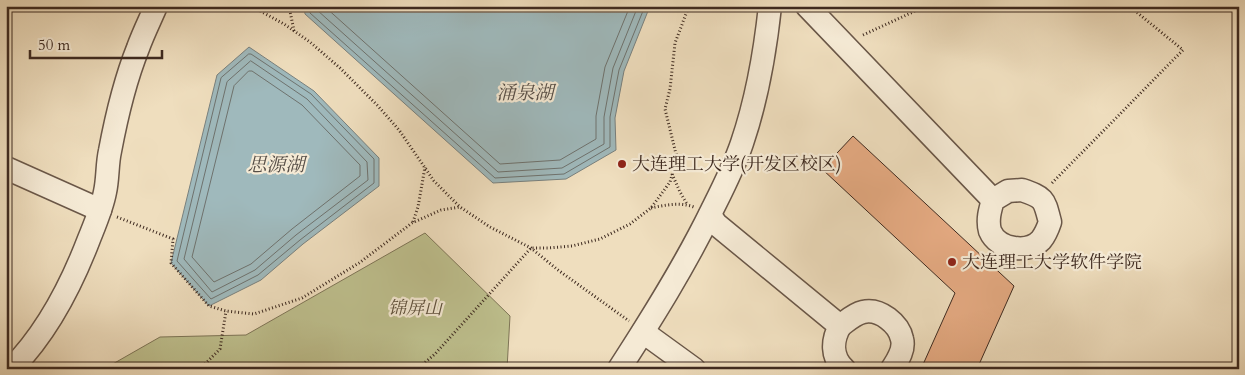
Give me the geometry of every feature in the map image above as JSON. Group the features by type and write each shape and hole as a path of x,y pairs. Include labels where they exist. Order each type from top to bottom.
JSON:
{"street":[{"path":"11,369 25,354 66,292 81,260 105,192 110,151 128,79 137,49 156,6"},
{"path":"619,369 677,277 710,215 742,145 762,67 770,6"},
{"path":"807,6 993,200"},
{"path":"6,168 100,210"},
{"path":"1022,190 1039,196 1046,206 1050,222 1041,240 1030,248 1017,249 1003,244 991,232 988,215 993,200 1008,191 1022,190"},
{"path":"710,215 716,224 840,326"},
{"path":"844,369 839,364 833,345 840,326 853,316 865,311 878,313 892,322 903,340 900,355 892,369"},
{"path":"643,332 694,369"}],"path":[{"path":"251,6 310,42 340,68 399,130 434,181 460,207 490,227 532,248 558,270 643,332"},
{"path":"289,6 294,31"},
{"path":"418,369 532,248 572,246 600,239 630,224 651,208 670,182 677,158 665,109 670,89 675,43 689,6"},
{"path":"844,44 926,6"},
{"path":"1039,196 1183,50 1134,10 1120,6"},
{"path":"412,223 418,207 425,167"},
{"path":"672,174 688,205"},
{"path":"651,208 671,204 688,205 710,215"},
{"path":"100,210 173,239 171,263 209,306 226,311 254,314 302,298 359,263 412,223 441,210 460,207"},
{"path":"200,369 220,349 226,311"}],"green space":[{"name":"锦屏山","path":"425,233 510,316 507,369 104,369 160,337 246,335"}],"water":[{"name":"涌泉湖","path":"304,6 650,6 624,71 615,118 616,150 566,179 493,183 305,14"},
{"name":"思源湖","path":"249,47 314,91 379,158 379,186 303,244 261,280 209,306 171,263 217,75"}],"building":[{"path":"853,136 1014,286 977,369 921,369 955,293 822,169"}],"place":[{"name":"大连理工大学(开发区校区)","path":"622,164"},
{"name":"大连理工大学软件学院","path":"952,262"}]}
